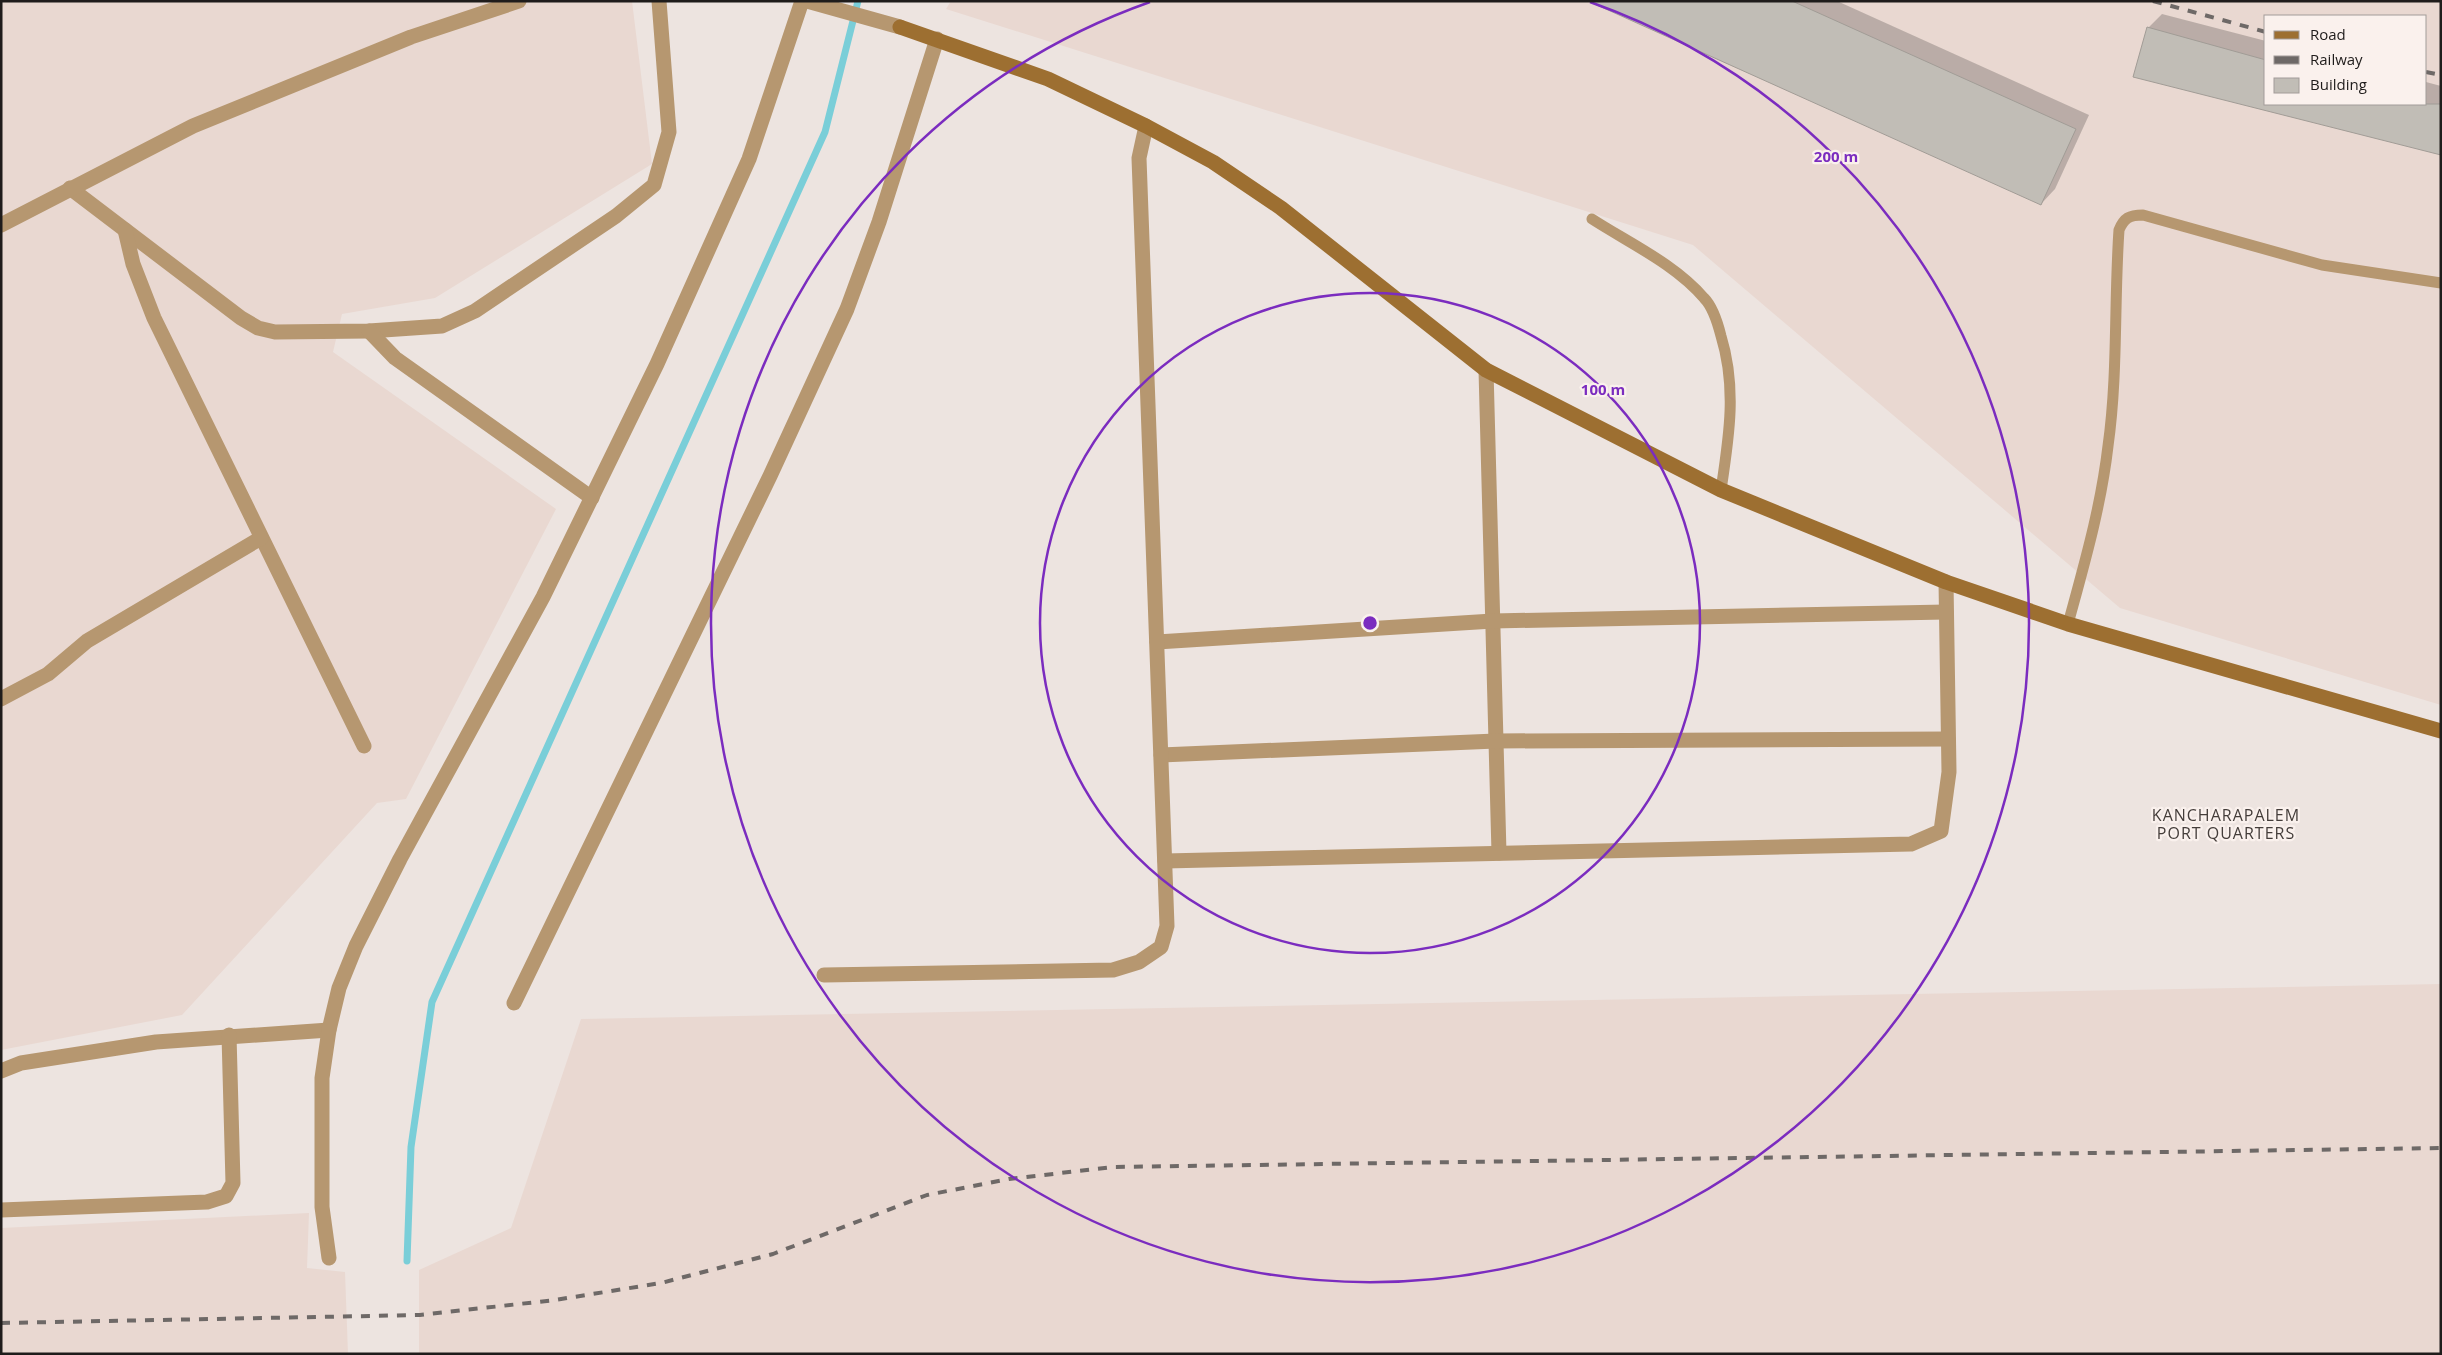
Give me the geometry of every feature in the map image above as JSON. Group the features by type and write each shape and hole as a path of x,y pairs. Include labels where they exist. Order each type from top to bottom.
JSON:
{"street":[{"path":"1,225 193,126 411,37 519,1"},
{"path":"70,188 241,318 258,328 275,332 369,331 442,326 457,321 616,216 654,185 669,132 659,1"},
{"path":"329,1258 322,1207 322,1078 329,1030 339,988 356,946 400,858 543,597 657,364 739,183 802,1"},
{"path":"807,1 900,27 1048,79 1146,126 1213,162 1281,208 1486,370 1721,490 1946,582 2068,624 2441,731"},
{"path":"514,1003 753,512 848,309 879,222 937,39"},
{"path":"824,975 1113,970 1139,962 1161,947 1167,926 1139,158 1146,126"},
{"path":"125,230 133,264 154,318 364,746"},
{"path":"369,331 396,358 592,498"},
{"path":"1486,370 1500,853"},
{"path":"1,699 48,674 87,641 261,538"},
{"path":"1165,861 1911,844 1941,831 1949,772 1946,582"},
{"path":"1157,642 1493,621 1946,612"},
{"path":"1161,754 1496,741 1948,739"},
{"path":"1,1071 21,1063 156,1042 230,1035 329,1030"},
{"path":"1,1210 207,1202 226,1196 233,1183 230,1035"}],"lane":[{"path":"2068,624 2097,514 2109,445 2114,376 2115,296 2119,230 2123,220 2131,215 2143,215 2322,265 2441,283"},
{"path":"1592,219 1679,274 1706,299 1727,354 1732,388 1731,425 1721,490"}],"shaded area":[{"path":"1,1 632,1 652,164 435,298 342,314 333,352 556,509 406,799 377,803 182,1015 1,1050"},
{"path":"951,1 2441,1 2441,705 2120,608 1693,245 946,9"},
{"path":"2441,984 2441,1354 419,1354 419,1270 511,1228 581,1019"},
{"path":"309,1213 307,1268 345,1272 348,1354 1,1354 1,1228"}],"building":[{"path":"1588,1 1792,1 2076,129 2041,205"},
{"path":"2147,27 2264,59 2264,105 2441,104 2441,155 2133,77"}],"waterway":[{"path":"407,1261 411,1147 432,1002 825,132 858,1"}],"railway":[{"path":"2153,1 2264,31"},
{"path":"2427,72 2441,75"},
{"path":"1,1323 420,1315 555,1300 661,1283 773,1254 927,1195 1009,1179 1113,1167 2441,1148"}],"district":[{"name":"KANCHARAPALEM PORT QUARTERS","path":"2226,824"}]}
